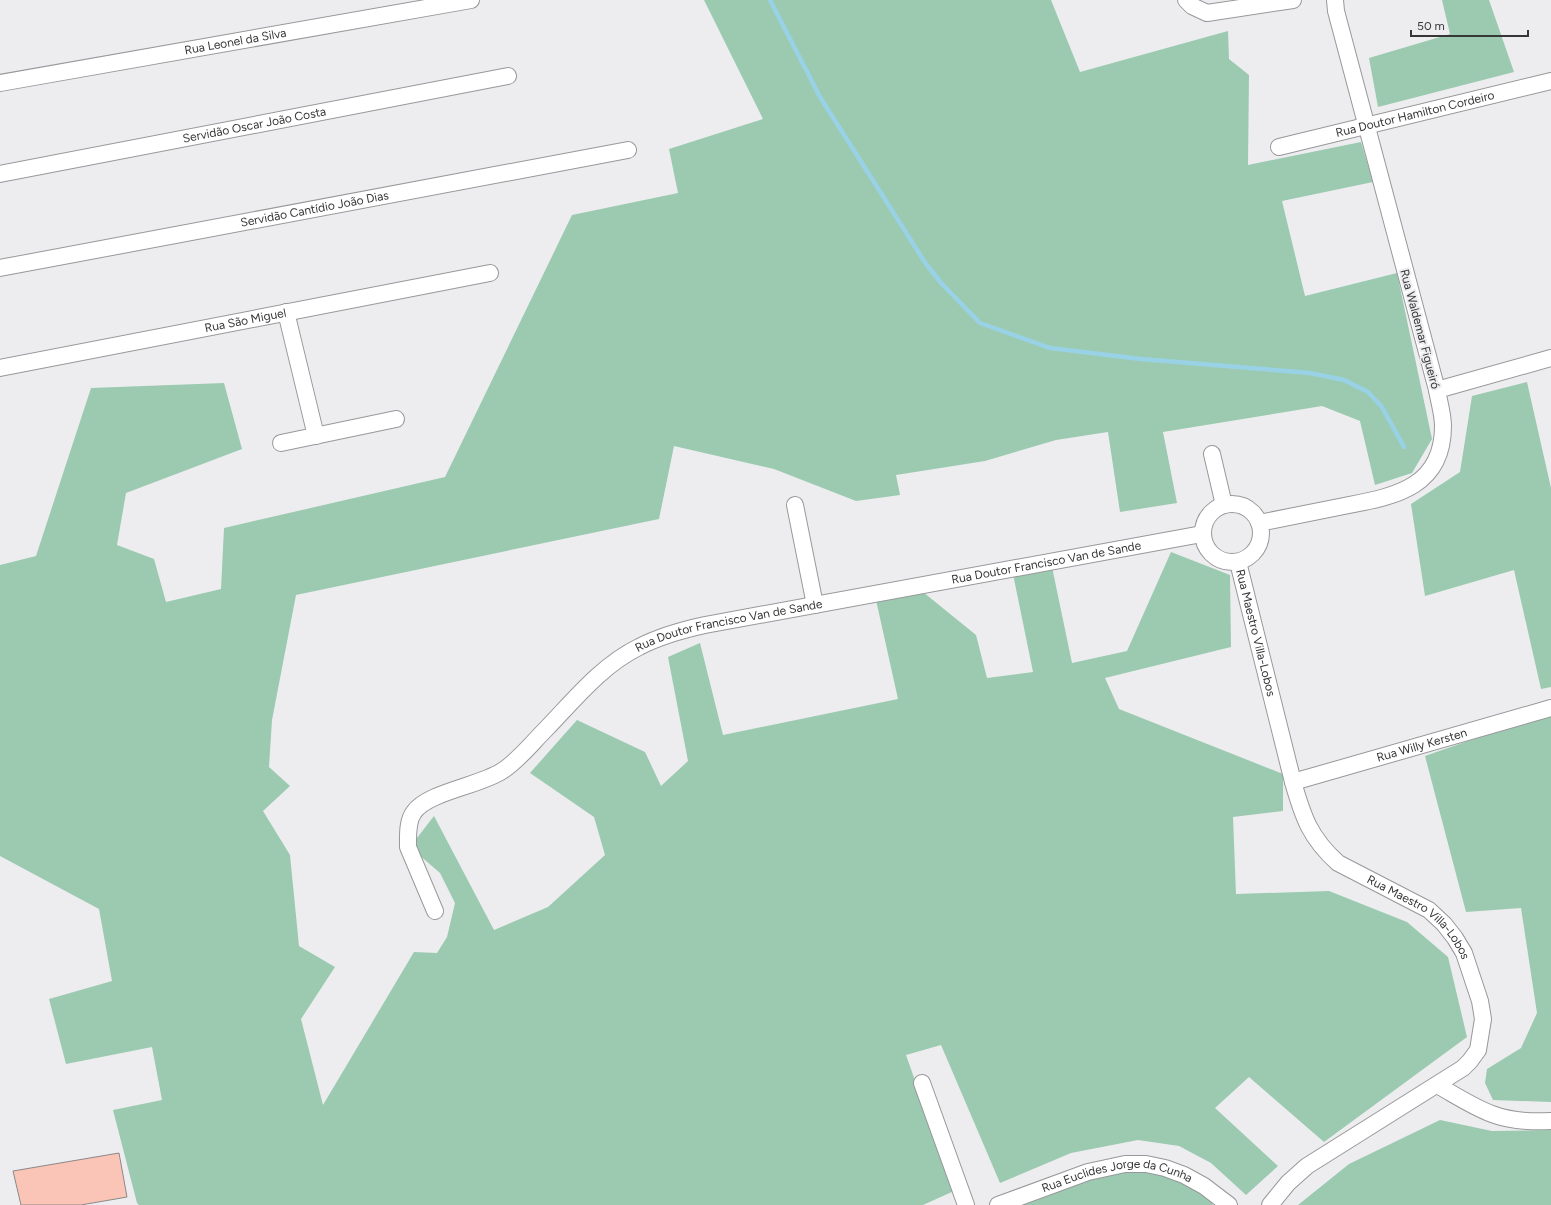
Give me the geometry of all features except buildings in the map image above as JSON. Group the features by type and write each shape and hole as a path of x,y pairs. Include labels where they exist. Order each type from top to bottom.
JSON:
{"street":[{"name":"Rua Leonel da Silva","path":"0,83 471,0"},
{"path":"1186,0 1192,6 1207,13 1293,0"},
{"name":"Rua Waldemar Figueiró","path":"1260,523 1392,496 1405,491 1419,482 1431,468 1439,454 1442,439 1443,425 1437,390 1336,6"},
{"name":"Servidão Oscar João Costa","path":"0,174 508,76"},
{"name":"Rua Doutor Hamilton Cordeiro","path":"1279,147 1551,81"},
{"name":"Servidão Cantídio João Dias","path":"0,268 628,150"},
{"name":"Rua São Miguel","path":"0,368 490,273"},
{"path":"286,312 316,436"},
{"path":"1437,390 1551,358"},
{"path":"281,443 396,419"},
{"path":"1212,454 1224,505"},
{"path":"795,505 815,605"},
{"path":"1224,505 1241,505 1249,509 1260,523 1260,543 1248,558 1238,562 1229,563 1213,557 1203,542 1203,524 1215,509 1224,505"},
{"name":"Rua Doutor Francisco Van de Sande","path":"435,911 408,847 409,824 414,812 422,804 436,796 484,781 503,771 601,673 637,647 680,631 1202,534"},
{"name":"Rua Maestro Villa-Lobos","path":"1238,562 1293,782 1300,808 1307,825 1316,840 1338,863 1429,910 1444,924 1464,953 1480,1001 1483,1019 1478,1050 1463,1068 1307,1166 1288,1183 1270,1205"},
{"name":"Rua Willy Kersten","path":"1293,782 1551,708"},
{"path":"922,1083 966,1205"},
{"path":"1437,1085 1493,1114 1517,1120 1551,1121"},
{"name":"Rua Euclides Jorge da Cunha","path":"998,1205 1088,1172 1125,1164 1146,1164 1184,1175 1204,1186 1229,1205"}],"green space":[{"path":"704,0 1051,0 1080,72 1228,31 1229,59 1249,75 1248,165 1361,142 1373,182 1282,201 1305,296 1397,273 1432,439 1412,473 1375,485 1360,421 1322,406 1163,432 1177,503 1120,512 1108,432 1056,440 985,461 896,475 900,495 856,501 774,469 674,446 659,519 296,595 272,720 269,767 290,786 263,811 290,855 299,946 335,967 301,1019 323,1105 414,952 437,953 447,937 455,903 440,873 410,847 434,816 494,930 548,907 605,855 594,817 530,773 577,720 645,752 661,786 688,761 668,657 700,643 723,735 898,699 876,600 923,592 976,635 987,678 1033,672 1013,574 1052,567 1072,663 1127,651 1171,552 1230,575 1231,647 1105,678 1119,709 1283,774 1283,811 1233,817 1236,894 1329,891 1407,922 1448,957 1467,1037 1324,1142 1249,1077 1215,1108 1278,1166 1246,1195 1211,1163 1179,1146 1138,1140 1071,1153 1000,1183 941,1045 906,1055 954,1191 923,1205 139,1205 137,1203 113,1110 162,1100 152,1047 66,1064 49,999 112,981 99,909 0,856 0,565 36,556 91,388 224,383 242,449 126,493 117,545 154,559 166,602 221,589 224,528 445,477 572,215 678,193 669,149 763,119"},
{"path":"1442,0 1489,0 1514,72 1378,107 1369,58 1450,34"},
{"path":"1527,382 1551,488 1551,687 1541,689 1514,570 1425,596 1411,504 1460,472 1472,396"},
{"path":"1551,714 1551,1102 1493,1100 1485,1083 1487,1069 1521,1048 1537,1013 1521,908 1466,912 1425,756 1540,716"},
{"path":"1440,1120 1492,1131 1551,1130 1551,1205 1298,1205 1349,1164"},
{"path":"1127,1169 1169,1173 1207,1193 1213,1205 1017,1205 1092,1177"}],"waterway":[{"path":"770,0 820,97 926,264 942,284 980,323 1050,348 1141,359 1310,373 1344,380 1368,392 1382,407 1404,447"}]}
